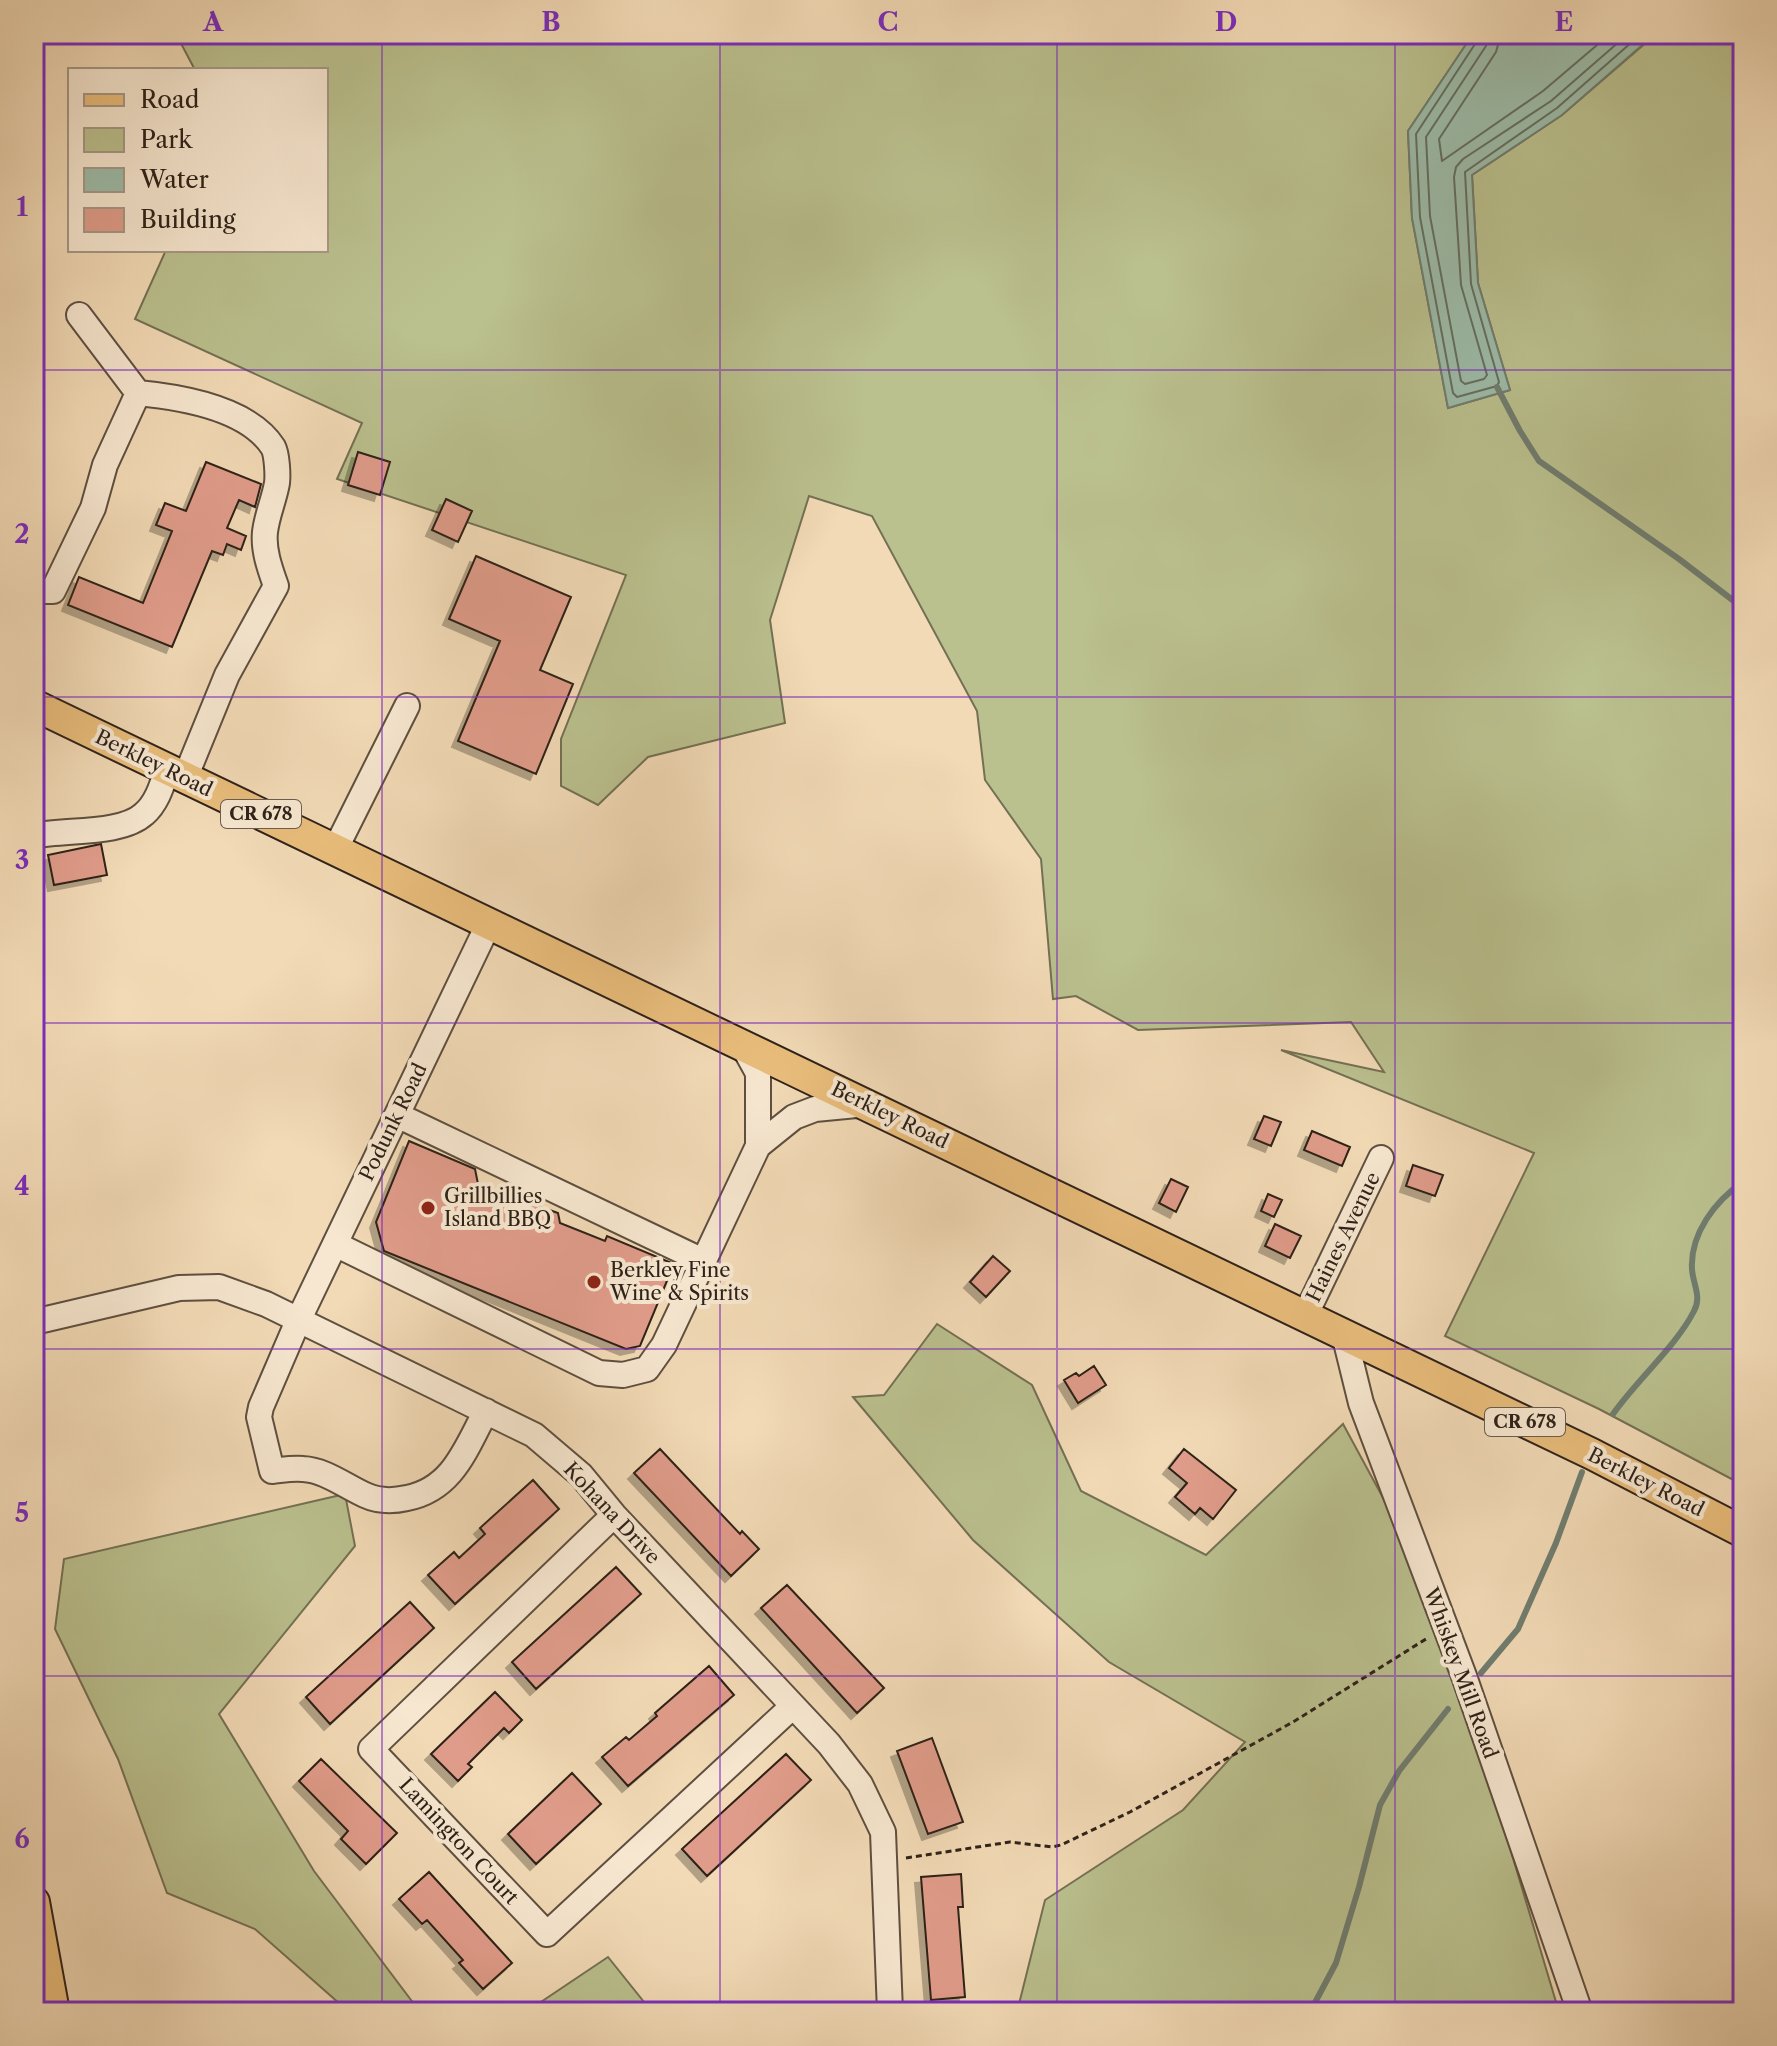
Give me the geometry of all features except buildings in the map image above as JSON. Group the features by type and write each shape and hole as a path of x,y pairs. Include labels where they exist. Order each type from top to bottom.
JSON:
{"main road":[{"name":"Berkley Road","path":"34,705 1592,1454 1743,1532"},
{"path":"34,1902 54,2012"}],"street":[{"path":"34,836 124,824 143,815 176,774 276,586 267,557 265,533 277,481 274,448 254,428 217,408 170,396 138,393 79,315"},
{"path":"34,591 53,591 93,508 105,465 138,393"},
{"path":"335,850 407,706"},
{"name":"Podunk Road","path":"486,1411 453,1472 429,1492 415,1497 383,1500 369,1497 320,1473 304,1469 272,1471 259,1417 298,1321 489,923"},
{"path":"335,1244 599,1373 623,1375 647,1369 664,1345 758,1146 758,1073 742,1044"},
{"path":"758,1146 794,1117 815,1109 867,1104"},
{"path":"397,1115 703,1261"},
{"name":"Haines Avenue","path":"1305,1316 1381,1158"},
{"name":"Kohana Drive","path":"34,1322 179,1288 219,1287 266,1304 534,1435 581,1475 614,1515 829,1744 860,1784 883,1832 890,2012"},
{"name":"Whiskey Mill Road","path":"1344,1334 1361,1403 1445,1628 1580,2012"},
{"name":"Lamington Court","path":"614,1515 371,1749 547,1934 793,1706"}],"path":[{"path":"886,1861 1010,1842 1052,1847 1061,1845 1130,1812 1293,1722 1445,1628"}],"green space":[{"path":"176,34 1473,34 1408,131 1412,218 1448,408 1510,390 1478,283 1472,175 1562,115 1648,41 1649,34 1743,34 1743,1485 1599,1409 1445,1336 1534,1153 1281,1050 1384,1072 1351,1022 1138,1030 1076,996 1053,999 1041,859 985,780 977,711 872,516 809,496 770,620 785,723 648,757 598,805 561,786 561,739 626,575 337,479 362,423 135,319 165,252 328,252 328,68 194,68"},
{"path":"937,1324 1032,1385 1081,1491 1206,1555 1343,1424 1433,1590 1559,2012 1017,2012 1045,1900 1183,1810 1245,1742 1109,1662 973,1540 853,1397 884,1395"},
{"path":"345,1494 355,1546 219,1714 314,1871 420,2012 349,2012 255,1929 167,1893 118,1759 55,1629 64,1559"},
{"path":"608,1957 652,2012 526,2012"}],"water":[{"path":"1473,34 1649,34 1648,40 1562,115 1472,175 1478,283 1510,390 1448,408 1412,218 1408,131"}],"waterway":[{"path":"1497,387 1539,461 1743,608"},
{"path":"1613,1414 1687,1324 1697,1300 1692,1269 1695,1243 1714,1209 1743,1182"},
{"path":"1481,1673 1518,1629 1556,1543 1582,1472"},
{"path":"1310,2012 1336,1963 1380,1805 1399,1771 1448,1709"}],"place":[{"name":"Grillbillies Island BBQ","path":"428,1208"},
{"name":"Berkley Fine Wine & Spirits","path":"594,1282"}]}
